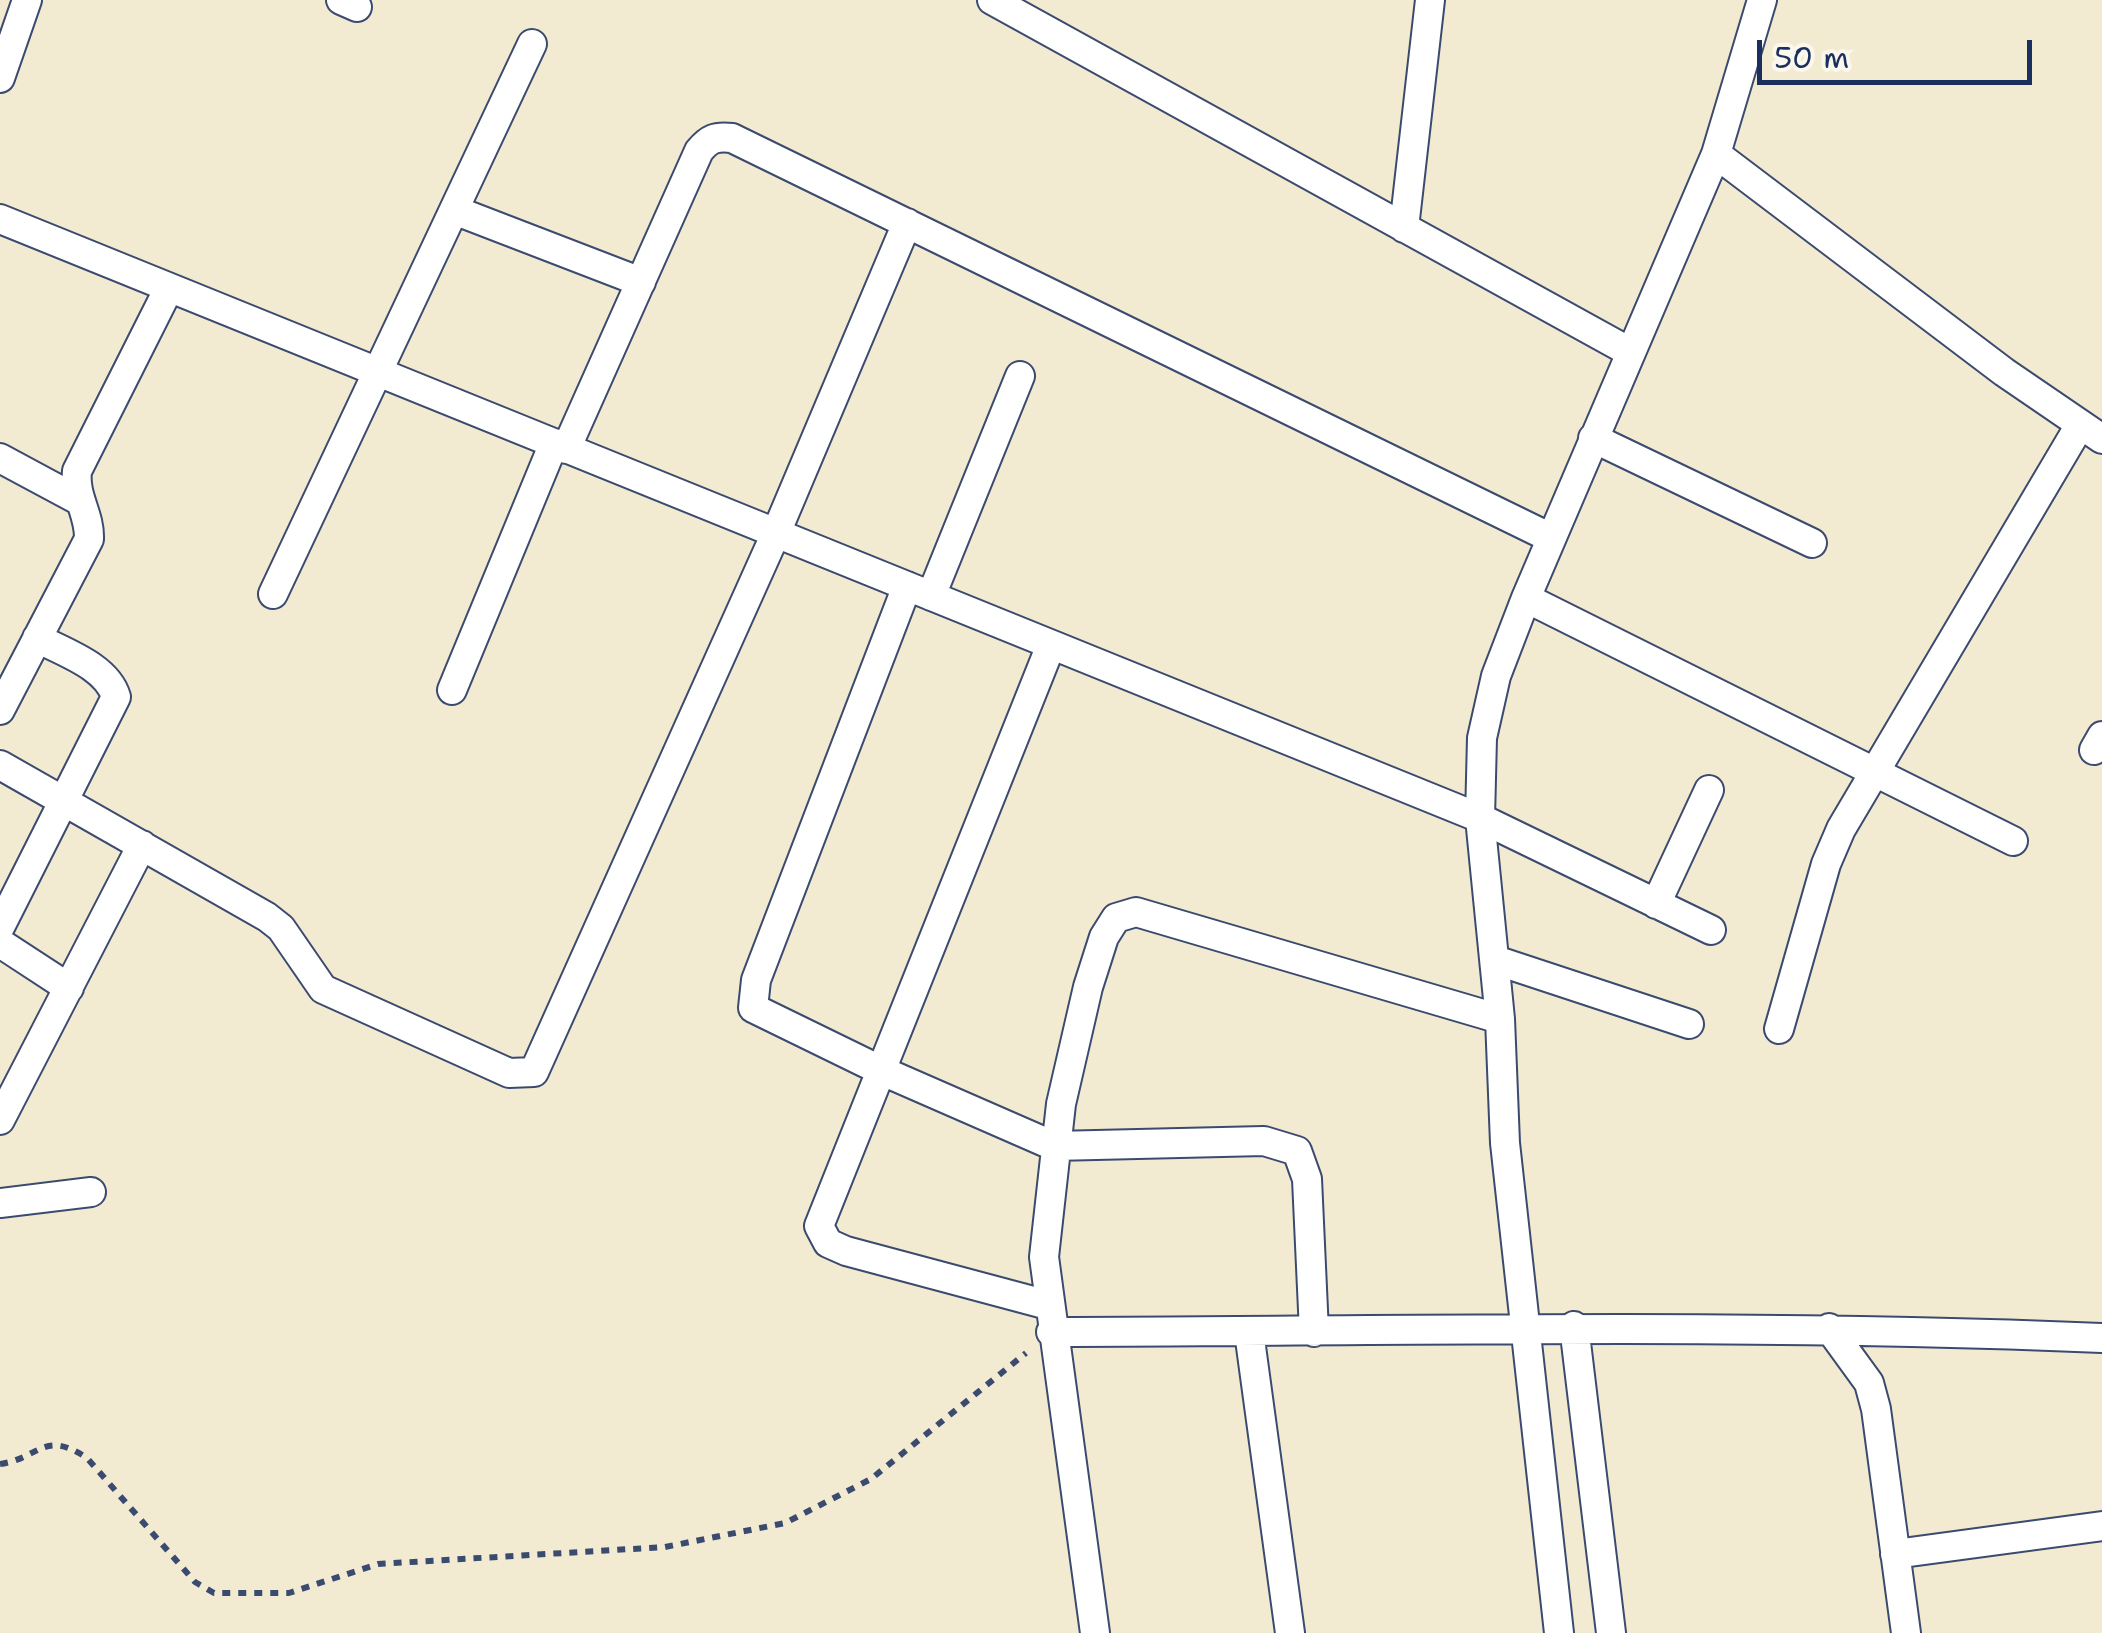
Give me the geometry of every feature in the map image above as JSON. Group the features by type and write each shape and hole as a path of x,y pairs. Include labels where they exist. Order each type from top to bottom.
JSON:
{"street":[{"path":"0,78 27,0"},
{"path":"992,0 1630,352"},
{"path":"1404,228 1430,0"},
{"path":"1560,1633 1522,1328 1505,1142 1500,1018 1480,818 1482,738 1496,676 1526,598 1716,154 1762,0"},
{"path":"272,594 532,44"},
{"path":"452,690 560,446 641,282 699,151 710,139 721,136 1551,538"},
{"path":"1716,154 2091,432 1873,769 1826,864 1779,1029"},
{"path":"454,210 641,282"},
{"path":"0,219 1480,818 1710,930"},
{"path":"0,765 267,917 281,928 322,990 509,1073 534,1072 776,533 907,224"},
{"path":"0,710 89,538 90,525 78,500 77,471 169,288"},
{"path":"1020,376 919,591 751,996 753,1008 880,1070 1054,1146 1264,1141 1297,1151 1307,1180 1314,1332"},
{"path":"1593,438 1812,543"},
{"path":"0,458 78,500"},
{"path":"1526,598 2014,841"},
{"path":"0,927 116,697 112,684 99,672 37,638"},
{"path":"1050,644 825,1206 820,1226 828,1243 1049,1318 1249,1332 1574,1326 1829,1328 2102,1338"},
{"path":"1656,904 1709,790"},
{"path":"0,1120 142,845"},
{"path":"1095,1633 1049,1318 1044,1256 1054,1146 1104,937 1116,918 1136,912 1500,1018"},
{"path":"0,943 68,988"},
{"path":"1494,960 1688,1024"},
{"path":"0,1203 91,1192"},
{"path":"1574,1326 1611,1633"},
{"path":"1829,1328 1869,1383 1906,1633"},
{"path":"1249,1332 1290,1633"},
{"path":"1895,1554 2102,1526"}],"path":[{"path":"0,1464 18,1461 38,1446 57,1443 71,1448 87,1458 195,1582 214,1593 289,1593 378,1564 665,1547 785,1523 833,1502 871,1479 1049,1318"}]}
